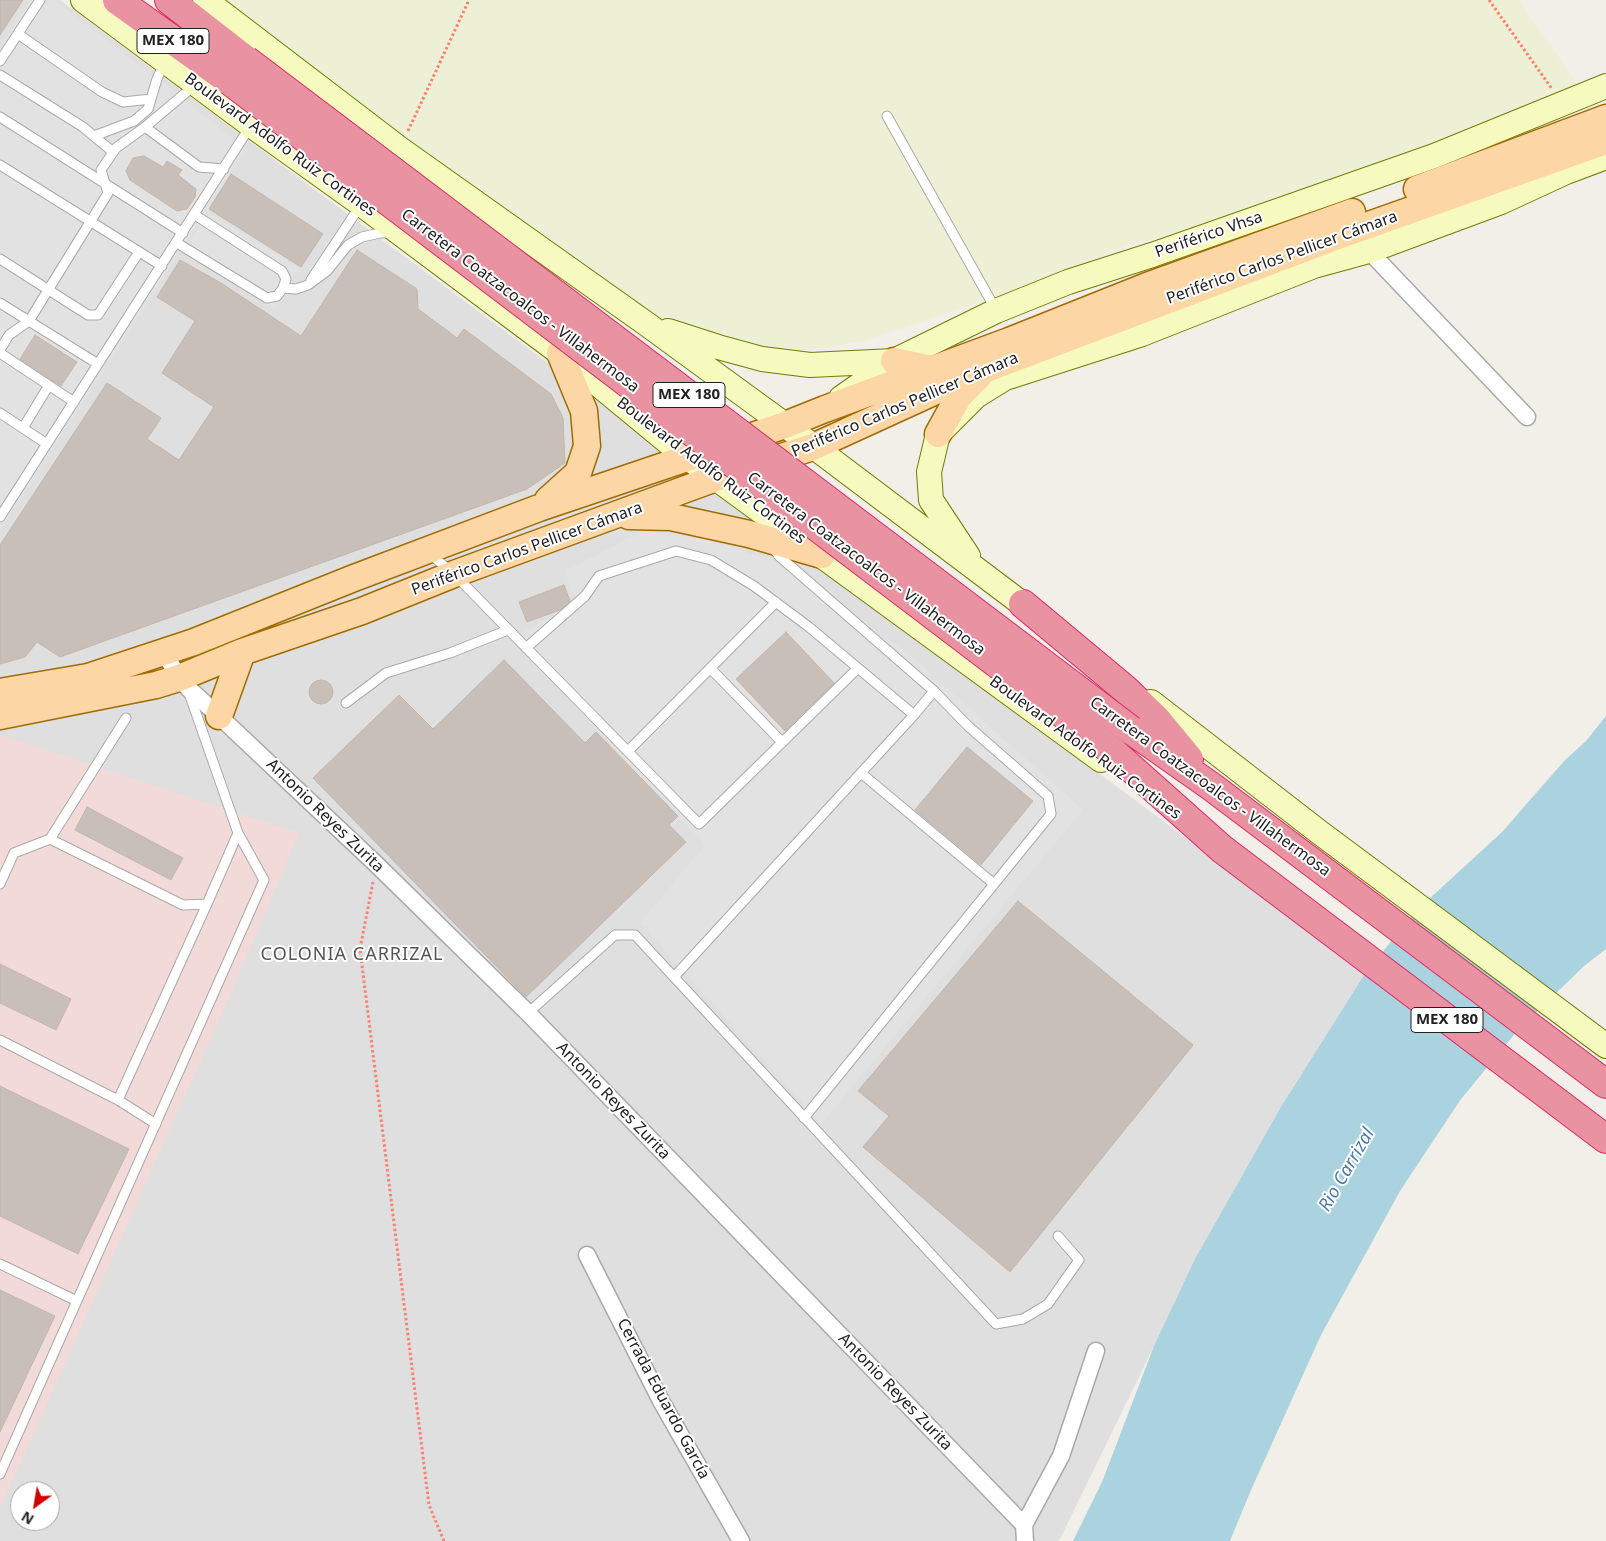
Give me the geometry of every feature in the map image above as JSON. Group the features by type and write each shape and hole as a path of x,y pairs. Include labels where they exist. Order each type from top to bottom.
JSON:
{"highway":[{"name":"Carretera Coatzacoalcos - Villahermosa","path":"117,0 230,81 1112,750 1222,849 1606,1139"},
{"name":"Carretera Coatzacoalcos - Villahermosa","path":"169,0 1131,730 1212,787 1606,1084"},
{"path":"1023,604 1125,689 1156,719 1212,787"}],"main road":[{"name":"Periférico Carlos Pellicer Cámara","path":"164,652 539,508 785,425 1147,286 1425,186 1606,118"},
{"name":"Periférico Carlos Pellicer Cámara","path":"0,716 156,685 183,683 242,652 362,611 454,574 716,478 813,447 987,369 1335,237 1604,158"},
{"path":"539,508 578,473 586,446 584,411 560,354"},
{"path":"894,361 932,369"},
{"path":"938,434 959,396 987,369"},
{"path":"616,515 671,517 767,539 822,556"},
{"path":"0,692 88,676 164,652"},
{"path":"219,716 242,652"}],"street":[{"name":"Boulevard Adolfo Ruiz Cortines","path":"83,0 361,204 560,354 716,478 1222,849"},
{"path":"205,0 400,149 785,425 1023,604 1320,832 1606,1046"},
{"name":"Periférico Vhsa","path":"825,409 894,361 996,311 1068,282 1152,255 1434,156 1606,86"},
{"path":"977,570 931,500 929,472 938,434 976,396 1005,378 1142,334 1314,266 1369,251 1501,202 1566,172 1604,158"},
{"path":"1369,251 1526,417"},
{"path":"648,325 762,359 810,365 894,361"},
{"name":"Antonio Reyes Zurita","path":"164,652 183,683 376,864 528,1014 1024,1533"},
{"name":"Cerrada Eduardo García","path":"587,1255 661,1401 741,1541"},
{"path":"1024,1533 1061,1456 1096,1351"}],"lane":[{"path":"0,61 40,0"},
{"path":"18,34 102,92 123,102 151,99"},
{"path":"94,136 134,121 148,109 157,79 165,61"},
{"path":"0,75 83,127 113,152"},
{"path":"74,402 0,352 9,335 29,321 108,193 101,170 113,152 196,84"},
{"path":"887,116 996,311"},
{"path":"0,117 183,233"},
{"path":"0,518 251,125"},
{"path":"145,127 199,167 224,169"},
{"path":"0,165 162,266"},
{"path":"308,285 361,204"},
{"path":"177,242 267,298 277,296 286,279 282,271 195,215"},
{"path":"282,288 296,289 308,285 327,271 348,246 362,237 380,233 401,234"},
{"path":"0,259 88,315 98,315 139,252"},
{"path":"0,303 98,364"},
{"path":"23,428 48,385"},
{"path":"0,413 47,444"},
{"path":"767,539 778,556 934,691 968,726 1048,796 1051,814 804,1118"},
{"path":"428,552 454,574 699,824 858,668"},
{"path":"526,648 585,596 599,576 676,552 712,560 754,586 809,627 914,715"},
{"path":"628,751 776,602"},
{"path":"346,703 386,673 450,653 508,630"},
{"path":"710,668 782,742"},
{"path":"1,1471 264,880 238,833 183,683"},
{"path":"674,977 934,691"},
{"path":"0,884 14,853 50,839 126,718"},
{"path":"861,773 994,884"},
{"path":"118,1100 238,833"},
{"path":"50,839 183,905 207,904"},
{"path":"528,1014 615,935 635,935 996,1324 1024,1320 1048,1304 1079,1260 1058,1236"},
{"path":"0,1040 118,1100 156,1124"},
{"path":"0,1264 78,1301"}],"path":[{"path":"400,149 469,0"},
{"path":"1489,0 1563,104"},
{"path":"376,864 360,949 429,1505 444,1541"}],"shaded area":[{"path":"0,0 60,0 1366,972 1154,1346 1059,1541 0,1541"},
{"path":"30,0 54,0 174,91 246,150 0,532 0,46"},
{"path":"208,212 299,268 274,309 183,253"},
{"path":"645,530 710,540 790,567 910,655 1083,810 821,1124 640,923 705,845 511,639 574,604 565,571"},
{"path":"0,735 299,833 227,1002 12,1481 10,1481 10,1486 0,1508"}],"green space":[{"path":"214,0 1519,0 1582,91 1273,205 1124,247 1020,289 860,342 762,357 718,345 607,293"}],"water":[{"name":"Rio Carrizal","path":"1606,716 1606,949 1584,966 1518,1030 1461,1099 1400,1191 1321,1335 1230,1541 1073,1541 1102,1482 1154,1346 1195,1259 1281,1107 1366,972 1416,911 1502,832 1565,760 1586,741"}],"building":[{"path":"0,0 23,0 0,35"},
{"path":"144,156 163,167 167,161 182,170 178,175 196,189 195,197 187,209 177,211 130,180 126,171 133,158"},
{"path":"231,174 323,234 301,267 209,209"},
{"path":"357,250 417,289 418,309 457,338 464,329 551,394 563,418 565,463 527,489 60,657 37,642 25,657 0,664 0,545 107,383 161,418 147,439 179,460 214,407 162,373 195,321 157,297 180,260 221,283 301,336"},
{"path":"35,335 77,362 61,386 20,359"},
{"path":"564,585 570,601 560,610 527,622 519,602"},
{"path":"786,632 834,683 785,731 736,679"},
{"path":"504,660 585,743 596,732 678,816 669,825 686,842 526,997 313,778 399,695 433,729"},
{"path":"321,680 326,681 332,687 332,697 326,703 321,704 316,703 310,697 309,692 310,687 316,681"},
{"path":"967,747 1033,801 981,865 915,810"},
{"path":"87,807 183,858 171,880 75,830"},
{"path":"1018,901 1193,1045 1010,1272 863,1147 889,1116 858,1091"},
{"path":"0,964 71,999 56,1030 0,1003"},
{"path":"0,1086 129,1149 78,1254 0,1216"},
{"path":"0,1290 55,1316 0,1432"}],"district":[{"name":"COLONIA CARRIZAL","path":"352,955"}]}
